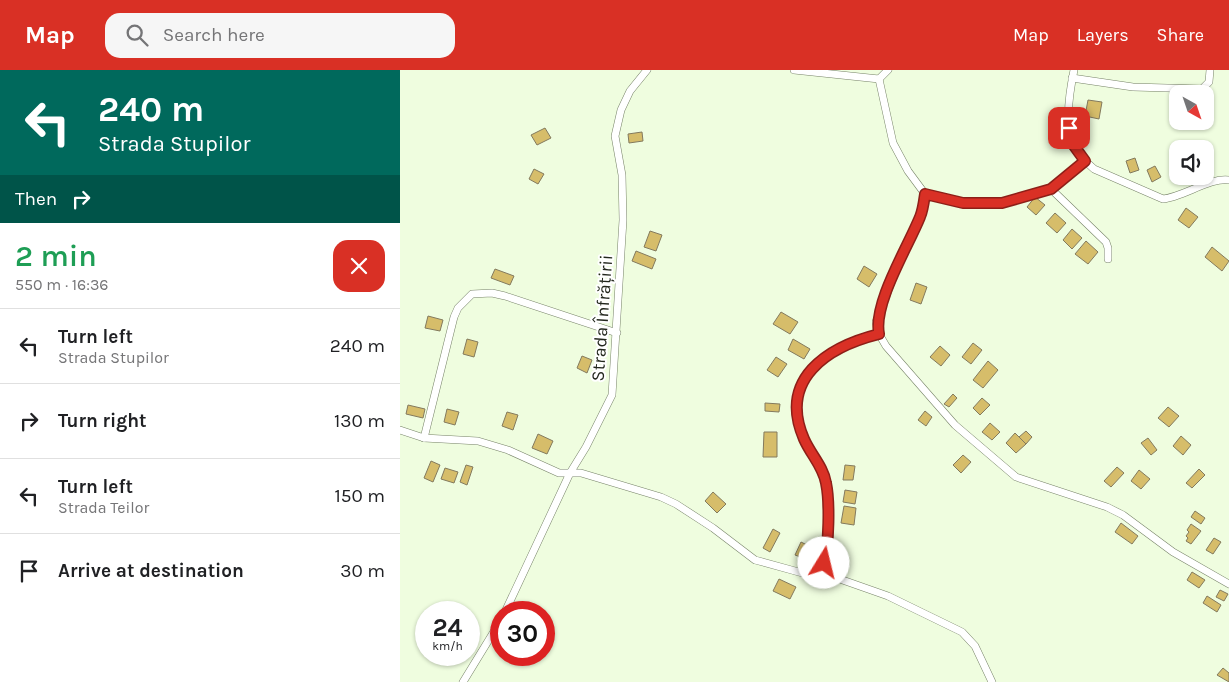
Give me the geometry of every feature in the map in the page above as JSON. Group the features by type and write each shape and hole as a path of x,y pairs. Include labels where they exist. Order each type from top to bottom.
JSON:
{"street":[{"name":"Strada Înfrățirii","path":"510,601 570,473 586,447 612,395 623,220 622,175 614,136 621,110 630,91 647,70"},
{"path":"794,70 879,79"},
{"path":"879,79 888,70"},
{"path":"1074,70 1069,128 1072,143 1085,161 1094,169 1163,199 1173,198 1220,180 1229,180"},
{"path":"1072,78 1133,87 1202,89 1209,82 1210,70"},
{"path":"879,79 893,143 908,171 925,194 922,215 876,322 879,334 886,346 955,425 1016,477 1107,507 1173,552 1229,584"},
{"path":"1051,189 1106,242 1108,259"},
{"path":"424,438 454,317 458,308 472,294 479,292 505,296 617,333"},
{"path":"821,574 828,546 826,484 822,468 804,440 796,409 799,391 808,373 822,358 838,347 879,334"},
{"path":"400,430 424,438 478,441 508,450 559,473 581,473 660,497 676,504 713,528 755,560 806,574 821,574 888,596 962,632 975,646 992,682"},
{"path":"463,682 490,638"}],"lane":[{"path":"925,194 963,203 1002,203 1051,189 1085,161"}],"building":[{"path":"1088,100 1102,102 1099,119 1085,116"},
{"path":"545,128 551,138 537,145 531,135"},
{"path":"642,132 643,141 629,143 628,134"},
{"path":"1135,158 1139,170 1130,173 1126,161"},
{"path":"1155,166 1161,177 1152,182 1147,170"},
{"path":"534,169 544,174 538,184 529,179"},
{"path":"1035,197 1045,205 1036,215 1027,207"},
{"path":"1186,208 1198,217 1189,228 1178,220"},
{"path":"1055,213 1066,223 1057,233 1046,223"},
{"path":"1072,229 1082,238 1072,249 1063,240"},
{"path":"650,231 662,235 656,251 644,247"},
{"path":"1086,241 1098,252 1088,264 1075,254"},
{"path":"1212,247 1229,261 1222,271 1205,257"},
{"path":"636,251 656,259 652,269 632,261"},
{"path":"864,266 877,274 869,287 857,279"},
{"path":"495,269 514,276 510,285 491,278"},
{"path":"916,283 927,287 921,304 910,300"},
{"path":"781,312 798,322 790,334 773,324"},
{"path":"428,316 443,320 440,331 425,328"},
{"path":"467,339 478,342 474,357 463,354"},
{"path":"793,339 810,349 804,359 788,350"},
{"path":"973,343 982,350 971,364 962,357"},
{"path":"940,346 950,355 941,366 930,357"},
{"path":"582,356 592,360 587,373 577,368"},
{"path":"776,357 787,364 778,377 767,370"},
{"path":"988,361 998,370 983,388 973,380"},
{"path":"953,394 957,398 949,407 944,404"},
{"path":"982,398 990,405 980,415 973,408"},
{"path":"765,403 780,404 779,412 765,411"},
{"path":"408,405 425,409 423,418 406,414"},
{"path":"1168,407 1179,416 1169,427 1158,418"},
{"path":"447,409 459,412 455,425 444,422"},
{"path":"925,411 932,417 926,426 918,420"},
{"path":"507,412 518,415 513,430 502,426"},
{"path":"990,423 1000,432 992,440 982,432"},
{"path":"1026,431 1032,437 1026,444 1019,437"},
{"path":"764,432 777,432 777,457 763,457"},
{"path":"1015,433 1026,444 1016,453 1006,443"},
{"path":"538,434 553,441 547,454 532,448"},
{"path":"1181,436 1191,445 1183,455 1173,446"},
{"path":"1148,438 1157,450 1151,455 1141,443"},
{"path":"963,455 971,462 961,473 953,465"},
{"path":"431,461 440,465 433,482 424,478"},
{"path":"466,465 473,467 467,485 460,482"},
{"path":"845,465 855,466 853,480 843,480"},
{"path":"1117,467 1124,473 1111,487 1104,481"},
{"path":"445,468 458,472 454,483 441,479"},
{"path":"1199,469 1205,475 1192,488 1186,483"},
{"path":"1139,470 1150,479 1141,489 1131,481"},
{"path":"845,490 857,492 855,504 843,502"},
{"path":"713,492 726,504 717,513 705,501"},
{"path":"844,506 856,508 854,525 841,523"},
{"path":"1195,511 1205,518 1201,524 1191,517"},
{"path":"1121,523 1138,536 1132,544 1115,532"},
{"path":"1191,524 1201,531 1191,544 1186,541 1188,538 1186,536"},
{"path":"773,529 780,533 770,552 763,548"},
{"path":"1214,538 1221,542 1213,554 1206,550"},
{"path":"801,542 809,546 803,558 795,555"},
{"path":"1192,572 1205,580 1199,588 1187,580"},
{"path":"779,579 796,587 790,599 773,591"},
{"path":"1220,590 1228,594 1224,601 1216,597"},
{"path":"1207,596 1221,605 1217,612 1203,603"},
{"path":"1223,668 1229,673 1229,682 1217,675"}],"route":[{"path":"824,563 828,546 826,484 822,468 804,440 796,409 799,391 808,373 822,358 838,347 860,338 879,334 876,322 898,265 922,215 925,194 963,203 1002,203 1051,189 1062,182 1085,161 1072,143 1069,128"}]}
